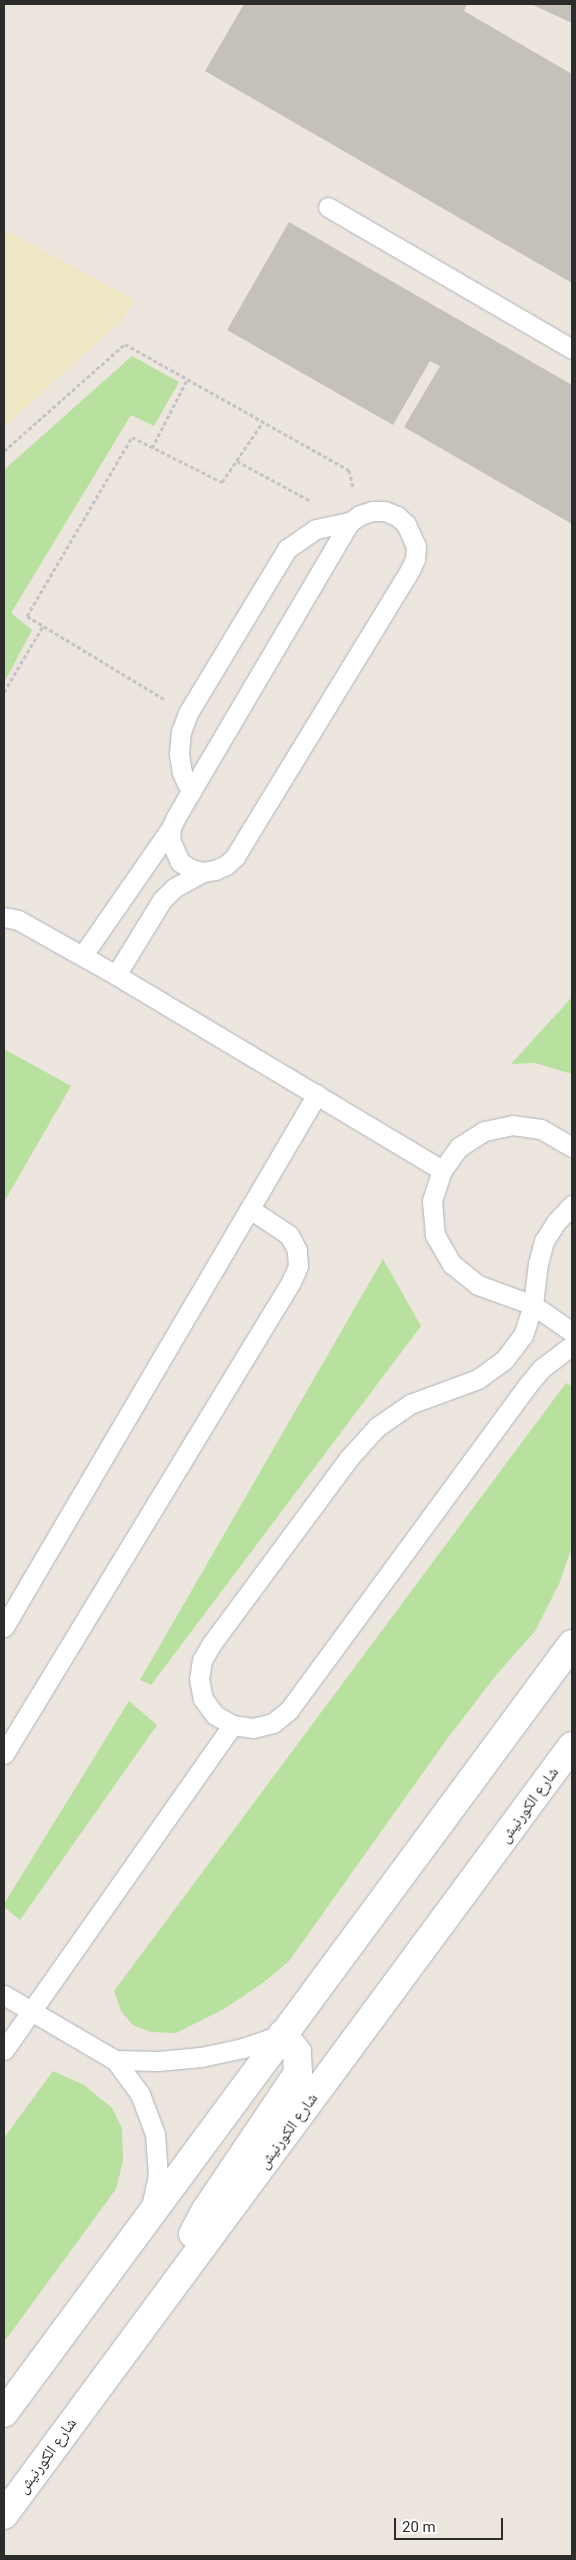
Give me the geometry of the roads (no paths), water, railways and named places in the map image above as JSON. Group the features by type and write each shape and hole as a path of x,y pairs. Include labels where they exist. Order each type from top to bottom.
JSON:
{"main road":[{"path":"4,2413 572,1644"},
{"name":"شارع الكورنيش","path":"4,2515 572,1746"},
{"path":"173,2287 193,2235 206,2210 298,2073 297,2052 283,2034"}],"lane":[{"path":"328,207 572,349"},
{"path":"116,975 162,900 174,888 203,872 226,865 235,857 412,565 416,546 406,524 397,516 385,511 372,511 355,519 316,529 287,549 188,713 181,732 179,753 182,773 191,792"},
{"path":"83,955 171,828 355,519"},
{"path":"171,828 170,840 180,862 191,869 203,872"},
{"path":"4,917 18,920 83,955 442,1170"},
{"path":"4,1627 317,1094"},
{"path":"572,1147 541,1129 513,1125 484,1131 460,1147 442,1170 432,1201 435,1235 452,1264 478,1284 533,1305 559,1320 572,1332"},
{"path":"572,1205 556,1222 544,1241 538,1263 533,1305 523,1335 504,1360 478,1379 410,1404 377,1427 349,1458 212,1643 202,1660 199,1679 203,1698 215,1715 232,1725 253,1728 273,1723 289,1710 526,1387 542,1368 572,1345"},
{"path":"4,1754 286,1290 298,1266 297,1250 289,1235 250,1209"},
{"path":"4,2050 232,1725"},
{"path":"4,1994 115,2060 140,2094 155,2134 158,2176 148,2217"},
{"path":"115,2060 158,2061 201,2057 243,2048 283,2034"}]}
